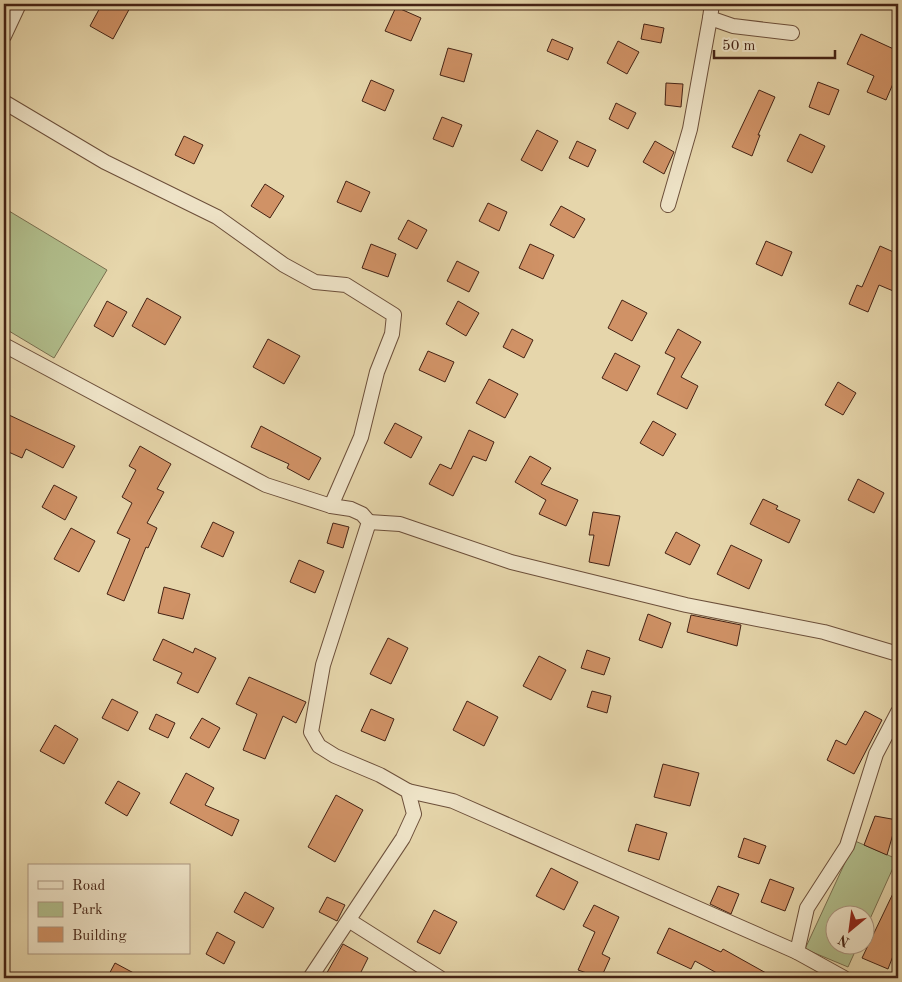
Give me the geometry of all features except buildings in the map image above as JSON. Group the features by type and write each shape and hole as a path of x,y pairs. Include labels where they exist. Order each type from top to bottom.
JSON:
{"street":[{"path":"4,36 19,4"},
{"path":"668,205 690,129 712,4"},
{"path":"710,18 733,26 792,32"},
{"path":"4,102 105,162 217,217 284,265 315,282 346,285 394,315 392,334 377,372 361,437 330,506"},
{"path":"4,345 266,485 330,506 351,509 362,514 369,522 400,524 511,562 686,605 824,632 898,654"},
{"path":"369,522 323,664 311,732 319,746 335,756 380,775 408,791 453,801 798,952 844,978"},
{"path":"798,952 807,908 847,846 876,754 898,712"},
{"path":"310,978 350,921 403,838 414,814 408,791"},
{"path":"350,921 440,978"}],"green space":[{"path":"4,208 107,270 54,358 4,328"},
{"path":"855,841 897,859 874,910 874,904 826,904"},
{"path":"824,908 824,954 854,954 848,967 805,949"}]}
